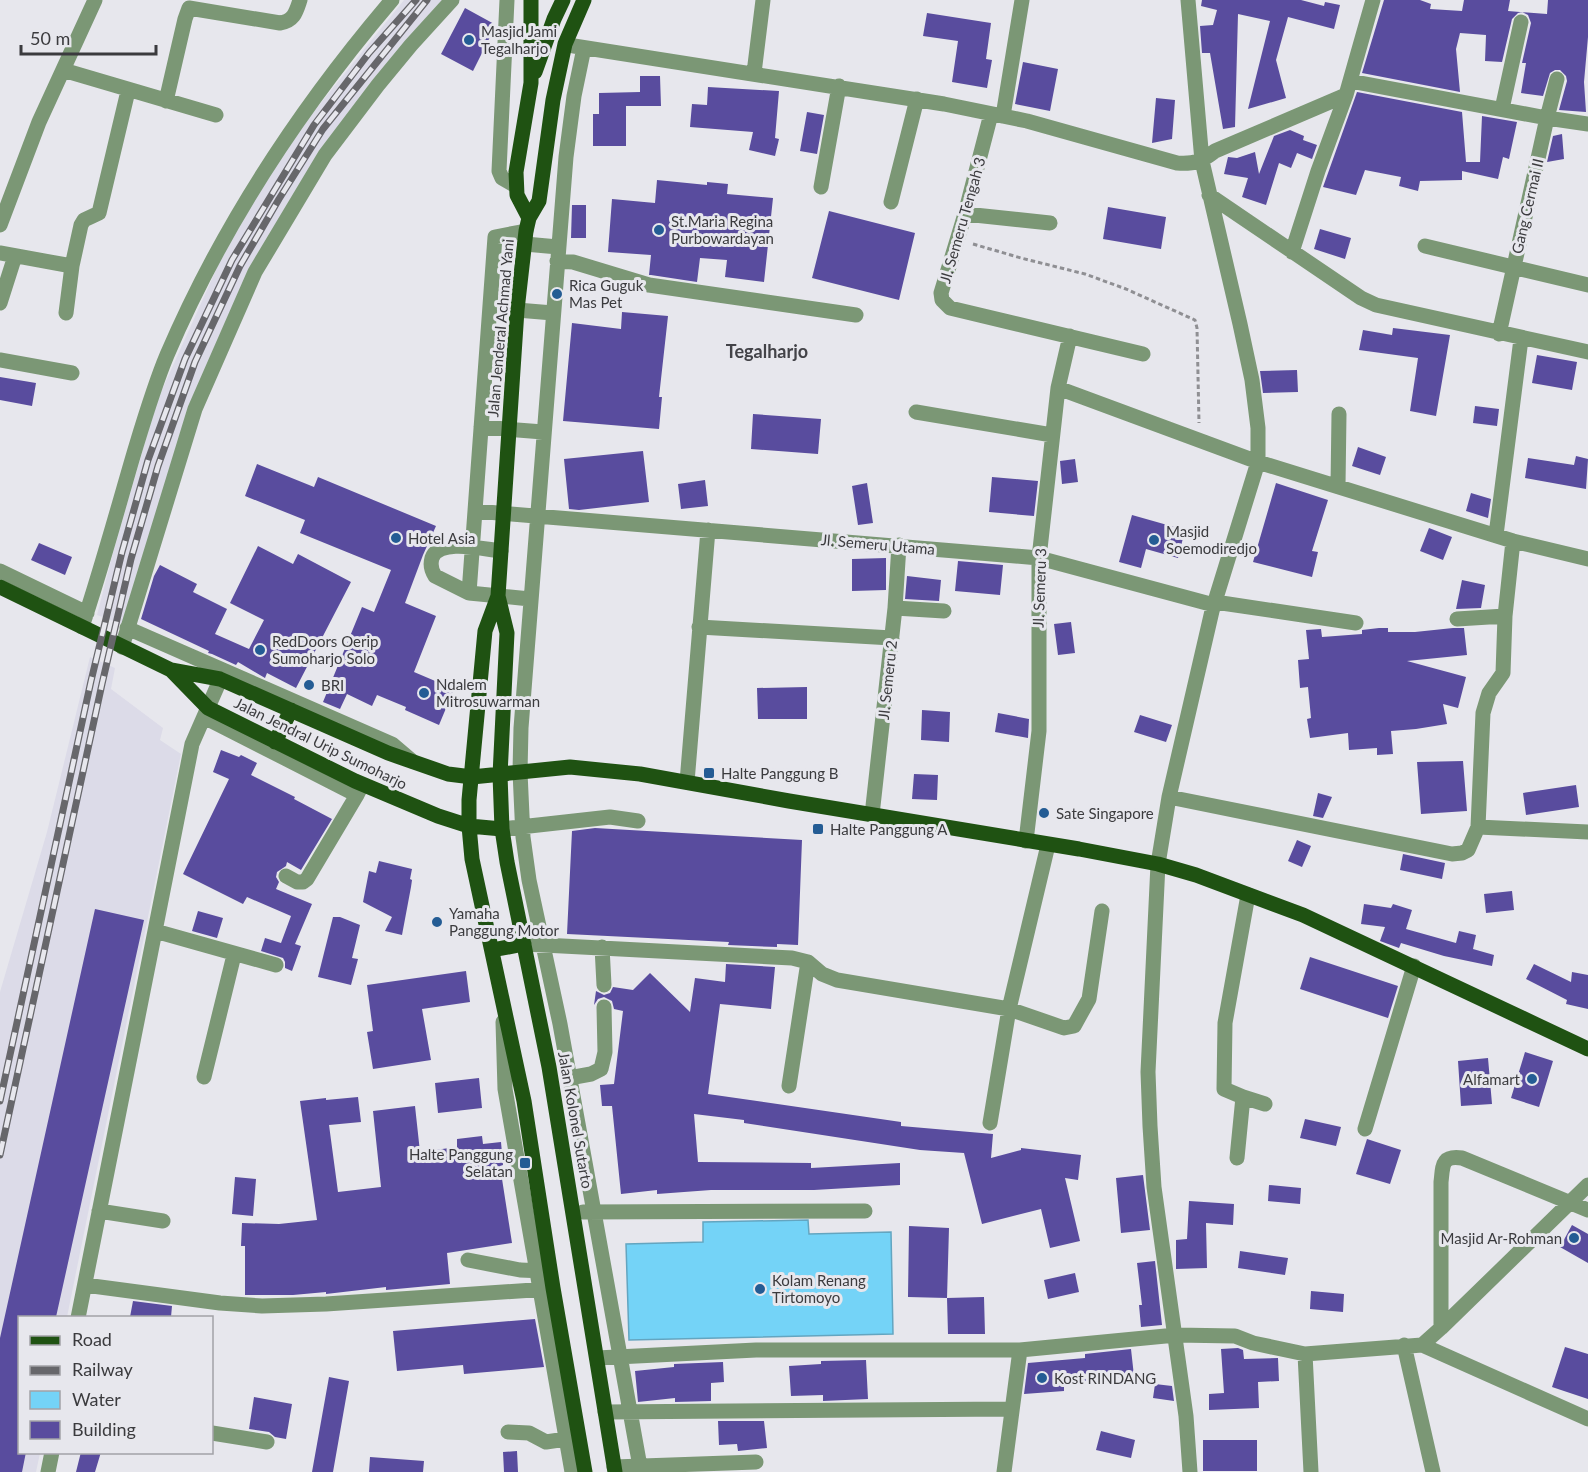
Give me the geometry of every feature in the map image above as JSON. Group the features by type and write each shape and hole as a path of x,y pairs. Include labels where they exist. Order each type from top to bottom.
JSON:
{"main road":[{"path":"527,231 516,195 516,172 531,83 531,0"},
{"path":"531,83 563,0"},
{"name":"Jalan Jenderal Achmad Yani","path":"472,777 485,631 498,596 518,310 527,231 539,201 553,100 565,44 584,0"},
{"path":"531,83 553,100"},
{"name":"Jalan Jendral Urip Sumoharjo","path":"1,578 84,620 122,647 171,670 222,675 293,706 388,753 448,774 472,777 570,767 640,774 1158,864 1196,875 1303,915 1588,1048"},
{"name":"Jalan Jenderal Achmad Yani","path":"498,596 507,633 500,775"},
{"name":"Jalan Jendral Urip Sumoharjo","path":"171,670 206,713 360,790 469,826 502,829"},
{"path":"273,746 293,706"},
{"name":"Jalan Kolonel Sutarto","path":"500,775 502,829 507,862 549,1067 614,1469"},
{"path":"472,777 469,826 475,877 524,1101 543,1271 562,1376 585,1472"},
{"path":"492,950 524,944"}],"street":[{"path":"0,225 39,122 95,0"},
{"path":"84,620 148,411 167,356 199,286 228,230 278,148 350,49 392,0"},
{"path":"122,647 195,409 255,272 325,156 385,77 452,0"},
{"path":"507,0 499,171 502,178 516,186"},
{"path":"754,73 763,0"},
{"name":"Jl. Semeru Tengah 3","path":"1022,0 997,115 941,293 945,305 950,308 1070,336"},
{"path":"1188,0 1202,161 1252,380 1258,428 1257,462 1215,603 1169,797 1158,864 1148,1072 1150,1126 1154,1186 1176,1335 1190,1472"},
{"path":"1292,252 1348,88 1370,0"},
{"path":"166,101 189,8 280,23 288,22 298,6"},
{"path":"1502,109 1521,22"},
{"path":"565,44 917,99 1062,130 1177,163 1191,164 1202,161 1215,151 1348,88 1502,109 1588,124"},
{"path":"584,48 572,107 558,254 530,599 520,772 523,827 530,880 544,944 641,1469"},
{"path":"63,70 216,115"},
{"name":"Gang Cermai II","path":"1498,334 1546,118 1557,79"},
{"path":"821,186 839,86"},
{"path":"66,314 72,266 83,222 99,213 129,91"},
{"path":"891,202 917,99"},
{"path":"1209,195 1361,298 1376,305 1498,334 1588,352"},
{"path":"965,214 1050,223"},
{"path":"469,593 495,237 527,231 573,262 650,285 856,315"},
{"path":"1425,246 1513,269 1588,285"},
{"path":"0,303 7,254 72,266"},
{"path":"518,310 553,313"},
{"path":"1070,336 1143,354"},
{"name":"Jl. Semeru 3","path":"1026,841 1039,731 1039,558 1058,388 1070,336"},
{"path":"1496,535 1521,339"},
{"path":"0,360 72,373"},
{"path":"1058,388 1257,462 1513,540 1588,559"},
{"path":"916,412 1052,435"},
{"path":"1338,486 1339,414"},
{"path":"481,427 543,432"},
{"name":"Jl. Semeru Utama","path":"475,511 1039,558 1215,603 1356,623"},
{"path":"687,782 708,530"},
{"path":"1169,797 1452,854 1468,850 1479,827 1483,713 1489,693 1503,673 1505,616 1513,540"},
{"path":"501,551 448,545 439,548 433,555 431,563 435,576 469,593 530,599"},
{"name":"Jl. Semeru 2","path":"872,815 895,608 899,545"},
{"path":"895,608 945,611"},
{"path":"1457,619 1505,616"},
{"path":"699,627 892,638"},
{"path":"78,1316 192,744 222,675 128,628"},
{"path":"286,876 297,882 307,879 360,790"},
{"path":"502,829 610,817 638,821"},
{"path":"1479,827 1588,832"},
{"path":"990,1123 1009,1009 1047,844"},
{"path":"1248,895 1227,1005 1224,1089 1264,1104"},
{"path":"524,944 775,957 807,962 822,974 837,980 1009,1009 1064,1028 1074,1026 1089,999 1102,911"},
{"path":"155,931 276,965"},
{"path":"602,947 604,985"},
{"path":"204,1077 234,955"},
{"path":"789,1086 807,962"},
{"path":"1365,1129 1414,966"},
{"path":"569,1078 591,1074 602,1069 605,1052 604,1007"},
{"path":"1237,1158 1243,1097"},
{"path":"1442,1328 1442,1182 1447,1159 1452,1156 1462,1158 1588,1209"},
{"path":"1422,1345 1588,1185"},
{"path":"99,1211 163,1221"},
{"path":"574,1212 864,1211"},
{"path":"468,1260 520,1270 543,1271"},
{"path":"85,1285 220,1303 262,1306 326,1304 546,1289"},
{"path":"597,1358 756,1350 1020,1350 1176,1335 1235,1336 1253,1343 1305,1354 1422,1345 1588,1419"},
{"path":"1404,1345 1433,1472"},
{"path":"1004,1472 1020,1350"},
{"path":"1305,1354 1311,1472"},
{"path":"562,1376 566,1439 572,1472"},
{"path":"605,1412 1012,1409"},
{"path":"508,1431 526,1432 546,1442 566,1439"},
{"path":"213,1433 267,1442"},
{"path":"48,1472 52,1454"},
{"path":"614,1469 756,1462"}],"path":[{"path":"957,239 1085,274 1126,289 1195,320 1200,440"}],"shaded area":[{"path":"404,0 448,0 253,263 218,338 186,419 122,624 97,615 157,401 221,259 261,187 307,120"},
{"path":"90,657 115,668 111,689 163,728 160,740 181,754 67,1316 18,1316 18,1454 40,1454 36,1472 0,1472 0,992 47,832"}],"water":[{"name":"Kolam Renang Tirtomoyo","path":"808,1220 809,1234 891,1232 893,1334 629,1340 626,1244 703,1242 703,1222"}],"building":[{"path":"1202,0 1301,0 1324,6 1325,2 1340,5 1334,29 1288,17 1276,60 1286,98 1248,109 1270,21 1238,14 1235,127 1223,129 1210,53 1202,53 1200,26 1213,25 1217,10 1201,6"},
{"path":"1384,0 1420,0 1431,4 1430,9 1462,11 1464,0 1510,0 1508,11 1522,12 1512,19 1502,62 1485,61 1486,35 1460,33 1456,49 1460,92 1362,73"},
{"path":"1548,0 1588,0 1588,37 1584,82 1586,112 1559,110 1567,81 1566,76 1560,70 1550,73 1543,96 1521,93 1526,63 1522,63 1531,23 1528,15 1522,12 1547,14"},
{"name":"Masjid Jami Tegalharjo","path":"465,8 496,25 473,71 441,54"},
{"path":"927,13 991,23 986,59 992,60 987,88 952,82 958,41 923,36"},
{"path":"1023,62 1058,69 1050,111 1015,104"},
{"path":"640,76 660,76 661,106 626,106 626,146 593,146 593,114 599,114 599,93 640,92"},
{"path":"708,87 779,91 775,138 779,139 775,156 749,150 753,132 690,127 692,104 707,105"},
{"path":"1357,92 1462,112 1466,162 1480,162 1482,116 1517,122 1509,159 1503,157 1498,179 1462,171 1462,180 1420,181 1418,191 1399,186 1401,177 1365,170 1356,195 1323,187"},
{"path":"1156,98 1175,100 1172,139 1152,143"},
{"path":"807,112 824,115 817,154 800,151"},
{"path":"1290,130 1304,136 1303,140 1317,145 1312,159 1297,153 1291,168 1279,163 1266,205 1242,197 1248,178 1224,174 1228,157 1237,158 1255,152 1259,174 1274,136"},
{"path":"1562,134 1564,159 1547,162 1553,136"},
{"path":"657,180 707,185 707,182 728,184 727,194 773,198 764,282 725,277 727,260 700,258 697,282 649,275 651,255 608,252 612,199 655,203"},
{"path":"572,205 586,205 586,238 571,238"},
{"path":"1108,207 1166,217 1161,249 1103,239"},
{"path":"829,211 915,233 899,300 812,278"},
{"path":"1320,229 1351,238 1345,259 1314,249"},
{"path":"622,312 668,316 659,397 662,397 659,429 563,421 572,323 621,329"},
{"path":"1393,328 1450,335 1436,416 1410,411 1418,358 1359,350 1363,330 1392,335"},
{"path":"1537,355 1577,362 1572,390 1532,383"},
{"path":"1297,370 1298,392 1263,393 1260,371"},
{"path":"0,377 36,383 32,406 0,400"},
{"path":"1475,406 1499,409 1497,426 1473,423"},
{"path":"753,414 821,419 818,454 751,449"},
{"path":"1358,447 1386,457 1380,475 1352,466"},
{"path":"643,451 649,502 579,510 569,509 564,459"},
{"path":"1576,456 1588,459 1586,489 1525,478 1528,458 1574,465"},
{"path":"1075,459 1078,482 1062,484 1060,461"},
{"path":"257,464 314,487 318,477 436,526 405,603 436,616 414,672 454,689 439,725 405,710 406,707 377,695 372,706 347,694 340,709 323,702 362,607 374,612 391,570 300,533 305,520 245,496"},
{"path":"992,477 1038,481 1034,516 989,512"},
{"path":"705,480 708,506 681,509 678,484"},
{"path":"867,483 873,523 858,525 852,486"},
{"path":"1276,483 1328,500 1312,551 1318,552 1312,577 1253,562"},
{"path":"1471,493 1491,499 1488,518 1466,511"},
{"name":"Masjid Soemodiredjo","path":"1132,515 1185,530 1178,558 1146,549 1141,568 1119,562"},
{"path":"1429,528 1452,537 1443,560 1420,551"},
{"path":"39,543 72,557 65,575 31,560"},
{"path":"258,546 293,564 298,554 351,582 296,688 267,673 265,678 238,662 236,665 208,653 209,651 141,619 154,576 160,565 197,584 193,592 227,609 215,634 249,649 264,620 230,603"},
{"path":"886,558 886,590 852,591 852,559"},
{"path":"958,561 1003,565 1000,595 955,591"},
{"path":"907,576 941,580 939,601 905,599"},
{"path":"1462,580 1485,585 1481,608 1456,609"},
{"path":"1071,622 1075,653 1058,655 1054,624"},
{"path":"1388,628 1388,632 1415,632 1464,628 1467,655 1407,661 1466,677 1458,708 1443,704 1447,724 1391,731 1393,754 1377,755 1377,748 1349,750 1348,733 1310,738 1307,719 1311,718 1308,687 1300,688 1298,660 1309,659 1306,630 1321,629 1322,637 1362,634 1362,630"},
{"path":"807,687 807,719 758,719 757,688"},
{"path":"922,710 950,712 949,742 921,740"},
{"path":"998,713 1029,719 1028,738 995,732"},
{"path":"1140,715 1172,725 1166,742 1134,732"},
{"path":"221,750 239,757 241,755 257,763 251,775 332,819 301,870 287,862 286,866 277,872 276,877 279,882 276,889 312,904 295,944 301,946 292,971 285,968 283,958 261,951 265,938 281,943 291,916 247,897 243,904 183,874 229,779 213,772"},
{"path":"1463,761 1467,811 1421,814 1417,762"},
{"path":"914,774 938,775 937,800 912,799"},
{"path":"1576,785 1579,807 1526,815 1523,793"},
{"path":"1318,793 1332,797 1323,818 1313,816"},
{"path":"595,828 802,840 798,945 777,944 777,947 728,945 729,942 567,934 572,831"},
{"path":"1297,840 1311,846 1302,867 1288,861"},
{"path":"1403,854 1445,863 1442,879 1400,870"},
{"path":"379,861 412,869 402,935 385,931 392,917 363,902 369,871 376,873"},
{"path":"1512,891 1514,910 1486,913 1484,894"},
{"path":"1364,904 1391,908 1393,904 1412,910 1406,929 1456,943 1459,931 1476,935 1473,949 1494,955 1492,966 1444,956 1401,943 1399,948 1380,941 1385,927 1361,924"},
{"path":"95,909 144,920 56,1316 18,1316 18,1454 26,1454 22,1472 0,1472 0,1338"},
{"path":"198,911 223,918 217,938 192,931"},
{"path":"333,917 340,917 360,925 352,958 358,959 351,985 318,977"},
{"path":"1310,957 1398,986 1388,1018 1300,989"},
{"path":"726,964 775,967 771,1009 720,1004 708,1094 901,1122 901,1126 993,1134 991,1158 1021,1150 1021,1148 1081,1155 1078,1180 1065,1178 1080,1241 1050,1248 1041,1209 982,1224 964,1153 920,1150 744,1123 744,1120 694,1114 698,1162 811,1163 811,1168 900,1163 900,1185 814,1190 711,1190 657,1194 657,1190 621,1194 612,1106 602,1106 600,1085 614,1084 623,1011 614,1009 612,1001 604,997 598,999 594,1005 596,991 604,995 610,993 613,987 633,990 650,973 690,1012 695,978 725,982"},
{"path":"1534,964 1571,982 1572,972 1588,975 1588,1009 1566,1004 1567,1000 1526,979"},
{"path":"466,971 470,1002 422,1009 431,1060 373,1069 367,1032 373,1031 367,985"},
{"name":"Alfamart","path":"1525,1052 1553,1061 1539,1107 1511,1098"},
{"path":"1488,1058 1492,1104 1461,1106 1458,1061"},
{"path":"479,1078 482,1108 438,1113 435,1083"},
{"path":"358,1097 361,1122 329,1125 338,1192 381,1187 373,1111 415,1106 420,1152 457,1147 457,1139 482,1136 483,1144 501,1142 503,1165 500,1166 512,1243 447,1253 450,1284 386,1290 386,1287 326,1294 326,1292 245,1295 245,1246 241,1246 242,1223 279,1224 317,1220 300,1101"},
{"path":"1305,1119 1341,1127 1336,1146 1300,1138"},
{"path":"1367,1139 1401,1150 1390,1184 1356,1174"},
{"path":"1143,1175 1150,1230 1121,1233 1116,1178"},
{"path":"235,1177 256,1179 253,1216 232,1214"},
{"path":"1269,1185 1301,1188 1300,1204 1268,1201"},
{"path":"1189,1201 1234,1204 1233,1225 1206,1223 1207,1268 1176,1269 1176,1240 1187,1239"},
{"path":"1572,1225 1588,1234 1588,1263 1560,1247"},
{"path":"909,1226 949,1228 947,1298 908,1297"},
{"path":"1240,1251 1288,1258 1285,1275 1238,1268"},
{"path":"1155,1261 1162,1325 1141,1327 1139,1305 1142,1305 1137,1263"},
{"path":"1075,1273 1079,1292 1048,1299 1044,1280"},
{"path":"1311,1291 1344,1294 1343,1312 1310,1309"},
{"path":"984,1297 985,1334 948,1334 947,1298"},
{"path":"133,1301 172,1306 171,1316 130,1316"},
{"path":"535,1319 544,1367 464,1374 463,1365 397,1371 393,1331"},
{"path":"1565,1347 1588,1354 1588,1399 1552,1387"},
{"path":"1131,1349 1134,1376 1064,1383 1064,1391 1024,1394 1028,1363 1085,1358 1085,1354"},
{"path":"1221,1349 1243,1350 1244,1359 1278,1358 1279,1381 1258,1382 1259,1408 1209,1410 1209,1394 1224,1393"},
{"path":"866,1360 868,1399 823,1401 823,1395 791,1396 789,1366 821,1364 821,1361"},
{"path":"723,1362 724,1382 711,1383 711,1401 675,1402 675,1398 638,1402 635,1371 674,1367 674,1364"},
{"path":"329,1377 349,1381 333,1472 312,1472"},
{"path":"1155,1384 1172,1386 1174,1401 1153,1398"},
{"path":"254,1397 292,1404 286,1439 275,1437 269,1432 249,1429"},
{"path":"718,1421 764,1421 767,1448 738,1451 737,1444 719,1445"},
{"path":"1101,1431 1135,1440 1131,1458 1096,1450"},
{"path":"1203,1440 1257,1440 1257,1471 1203,1471"},
{"path":"517,1451 518,1472 504,1472 503,1452"},
{"path":"80,1454 100,1454 95,1472 76,1472"},
{"path":"370,1457 424,1461 423,1472 369,1472"}],"railway":[{"path":"0,1101 91,681 122,552 148,460 185,359 232,260 314,125 369,53 416,0"},
{"path":"0,1155 131,559 158,466 195,362 240,266 323,129 427,0"}],"place":[{"name":"Masjid Jami Tegalharjo","path":"469,40"},
{"name":"St.Maria Regina Purbowardayan","path":"659,230"},
{"name":"Rica Guguk Mas Pet","path":"557,294"},
{"name":"Hotel Asia","path":"396,538"},
{"name":"Masjid Soemodiredjo","path":"1154,540"},
{"name":"RedDoors Oerip Sumoharjo Solo","path":"260,650"},
{"name":"BRI","path":"309,685"},
{"name":"Ndalem Mitrosuwarman","path":"424,693"},
{"name":"Halte Panggung B","path":"709,773"},
{"name":"Sate Singapore","path":"1044,813"},
{"name":"Halte Panggung A","path":"818,829"},
{"name":"Yamaha Panggung Motor","path":"437,922"},
{"name":"Alfamart","path":"1532,1079"},
{"name":"Halte Panggung Selatan","path":"525,1163"},
{"name":"Masjid Ar-Rohman","path":"1574,1238"},
{"name":"Kolam Renang Tirtomoyo","path":"760,1289"},
{"name":"Kost RINDANG","path":"1042,1378"}],"district":[{"name":"Tegalharjo","path":"767,351"}]}
